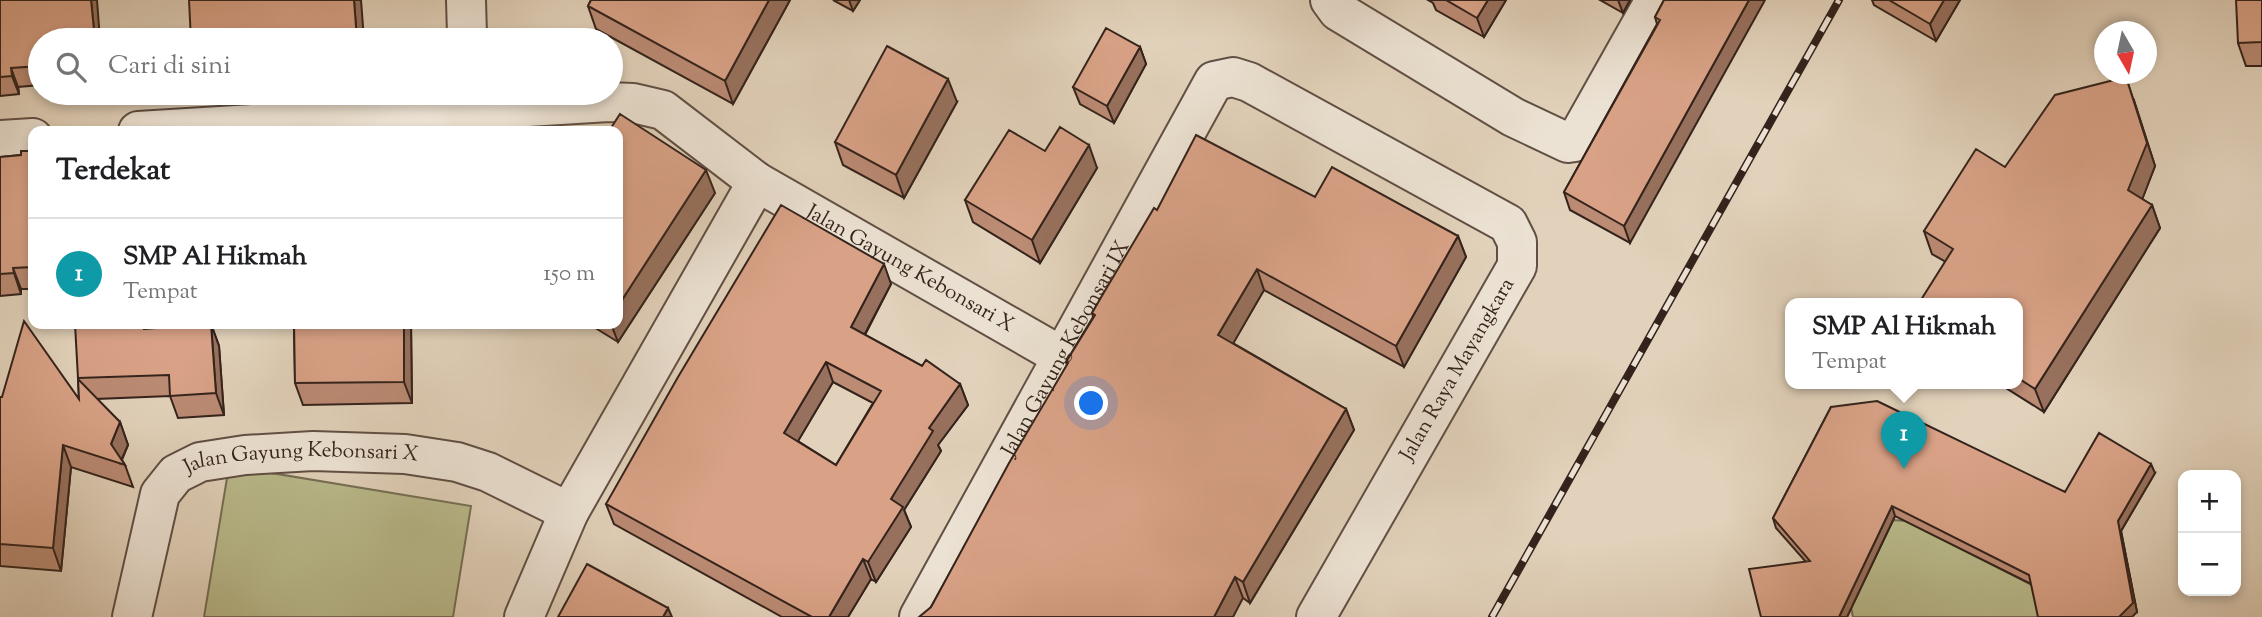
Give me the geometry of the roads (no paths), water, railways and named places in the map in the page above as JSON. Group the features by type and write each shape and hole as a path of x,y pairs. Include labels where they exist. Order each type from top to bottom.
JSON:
{"street":[{"path":"1330,0 1338,11 1513,117 1560,140 1575,142 1655,0"},
{"name":"Jalan Raya Mayangkara","path":"1214,80 1233,78 1249,82 1508,224 1517,242 1517,266 1316,617"},
{"name":"Jalan Gayung Kebonsari IX","path":"919,617 1214,80"},
{"name":"Jalan Gayung Kebonsari X","path":"623,103 663,110 757,182 1061,356"},
{"name":"Jalan Gayung Kebonsari X","path":"219,126 560,105"},
{"path":"0,140 28,138"},
{"path":"524,617 569,512 757,182"},
{"name":"Jalan Gayung Kebonsari X","path":"132,617 160,494 176,474 200,462 245,455 313,451 405,454 457,462 488,472 569,512"}],"railway":[{"path":"1492,617 1839,0"}],"place":[{"name":"SMP Al Hikmah","path":"1904,469"}]}
